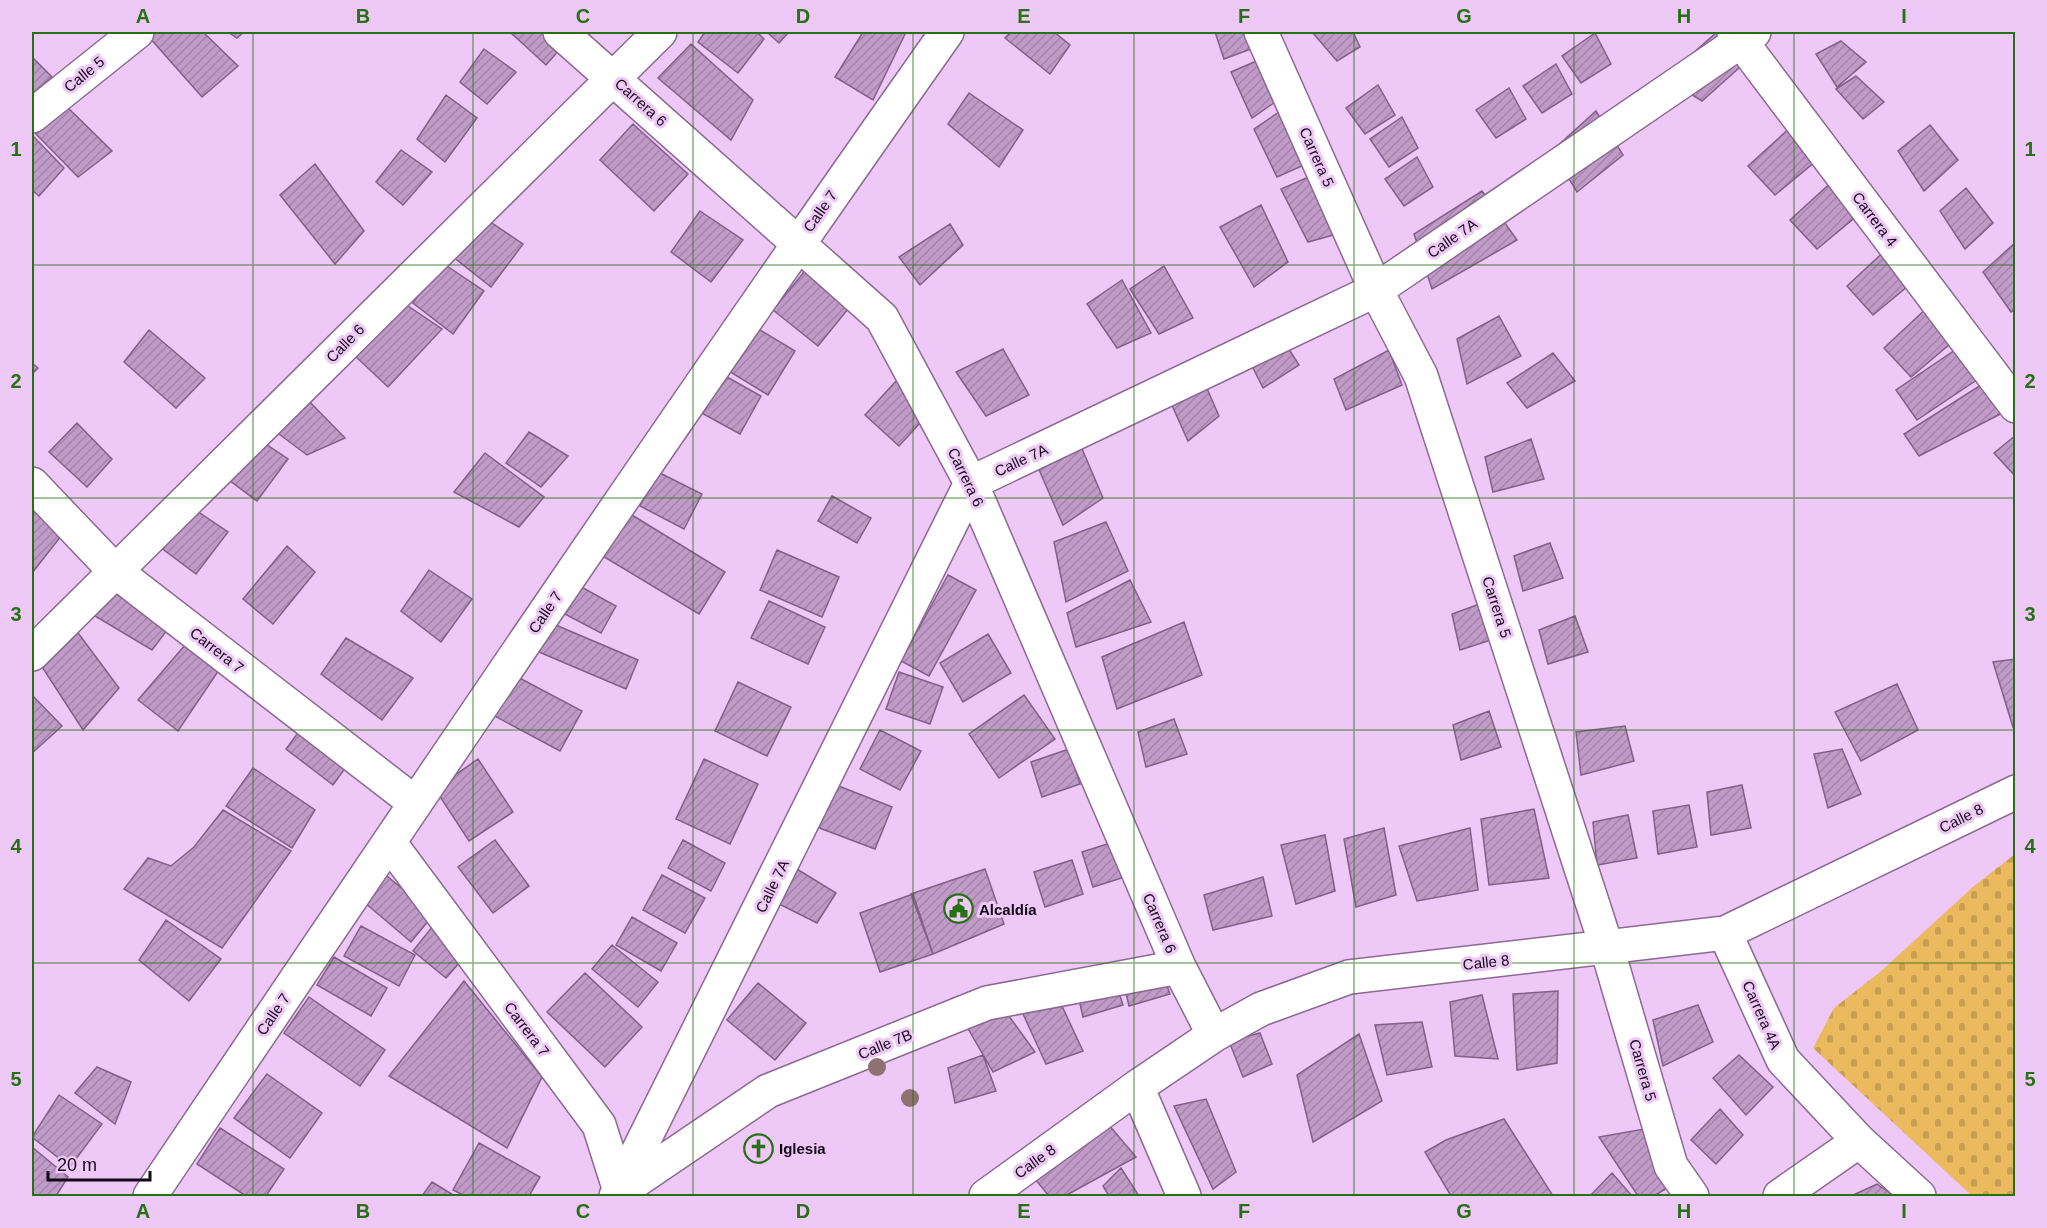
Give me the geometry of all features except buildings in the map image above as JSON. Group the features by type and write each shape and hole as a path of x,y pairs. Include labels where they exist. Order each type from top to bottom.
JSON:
{"street":[{"name":"Calle 5","path":"32,116 137,32"},
{"name":"Carrera 6","path":"560,32 882,318 971,483 1179,967 1214,1035"},
{"name":"Calle 6","path":"32,654 660,32"},
{"name":"Calle 7","path":"150,1197 414,802 797,244 947,32"},
{"name":"Carrera 5","path":"1261,32 1376,291 1421,376 1607,948 1671,1166 1692,1197"},
{"name":"Calle 7A","path":"620,1195 971,483 1376,291 1743,34"},
{"name":"Carrera 4","path":"1743,34 2016,406"},
{"name":"Carrera 7","path":"32,484 115,571 414,802"},
{"name":"Calle 8","path":"986,1197 1137,1087 1214,1035 1261,1009 1349,977 1725,933 2016,792"},
{"name":"Carrera 7","path":"389,842 599,1125 620,1195"},
{"name":"Carrera 4A","path":"1725,933 1783,1060 1859,1141"},
{"name":"Calle 7B","path":"620,1195 768,1091 987,1003 1179,967"},
{"path":"1137,1087 1184,1197"},
{"path":"1780,1197 1859,1141 1919,1197"}],"green space":[{"path":"2015,854 2015,1196 1972,1196 1813,1048 1834,1008 1880,972 1974,886"}],"place":[{"name":"Alcaldía","path":"958,909"},
{"name":"Iglesia","path":"758,1148"}]}
